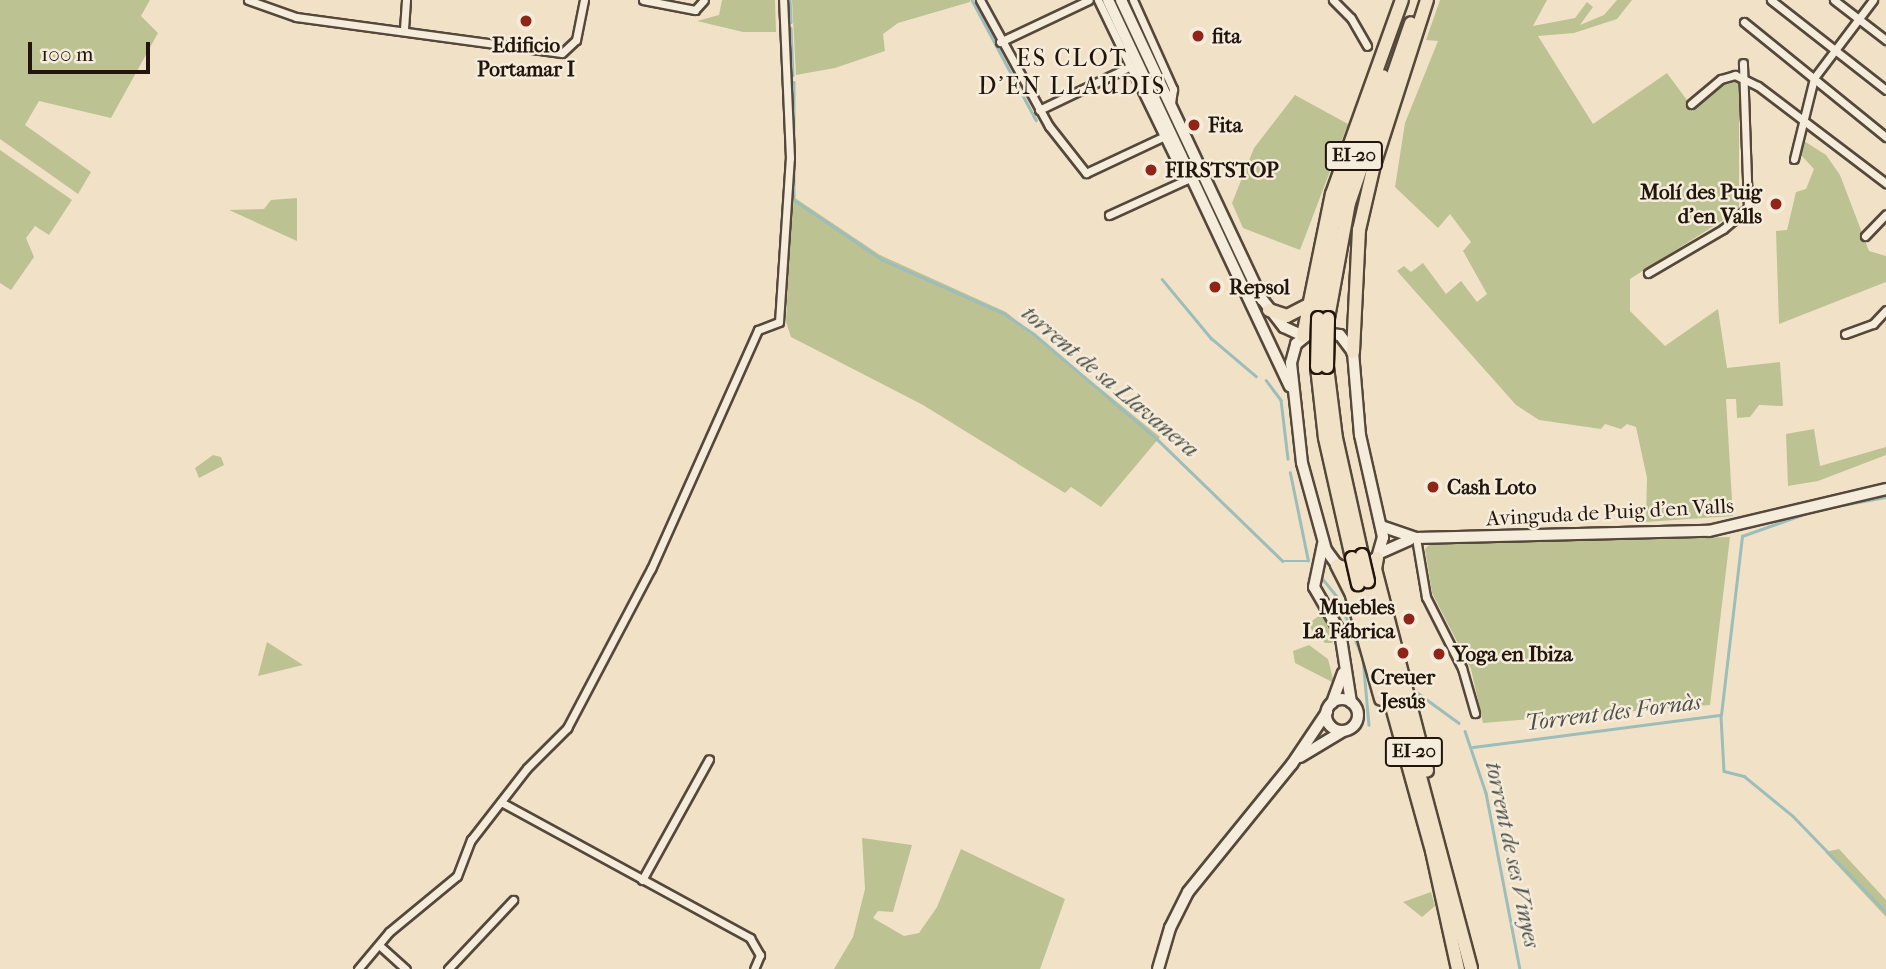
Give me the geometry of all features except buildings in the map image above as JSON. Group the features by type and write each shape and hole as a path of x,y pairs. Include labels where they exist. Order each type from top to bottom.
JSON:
{"highway":[{"path":"1303,336 1332,194 1402,0"},
{"name":"EI-20","path":"1410,0 1333,225 1323,318 1322,367 1357,557 1439,890"},
{"name":"EI-20","path":"1323,318 1349,203 1419,0"},
{"path":"1353,352 1359,230 1374,165 1427,0"},
{"path":"1269,310 1287,316 1309,305"},
{"path":"1378,555 1375,569 1454,877 1460,924 1471,969"},
{"path":"1336,564 1351,592 1439,890 1458,969"},
{"name":"EI-20","path":"1363,582 1460,924"}],"main road":[{"path":"1108,0 1188,179 1292,390"},
{"path":"1121,0 1269,310 1283,327 1303,336 1322,332 1340,335 1353,352 1360,435 1381,526 1378,555"},
{"path":"1303,336 1292,352 1292,390 1302,463 1323,543 1336,564"},
{"name":"Avinguda de Puig d'en Valls","path":"1381,526 1416,538 1709,531 1886,489"},
{"name":"Avinguda de Puig d'en Valls","path":"1315,572 1336,564 1354,569 1416,538"},
{"path":"1292,764 1357,719 1345,670 1344,645 1316,597 1315,572 1323,543"},
{"path":"1158,969 1170,928 1188,892 1292,764 1329,707 1345,670"},
{"path":"1329,707 1351,702"},
{"path":"1329,707 1332,727 1343,731"}],"street":[{"path":"248,0 296,17 404,29 562,53 576,40 584,0"},
{"path":"404,29 406,0"},
{"path":"643,0 695,10 704,0"},
{"path":"358,969 379,945 457,876 466,848 527,768 567,728 651,569 758,330 779,322 790,158 783,0"},
{"path":"980,0 1000,42 1039,110 1086,173 1163,137"},
{"path":"1000,42 1090,0"},
{"path":"1098,0 1163,137 1188,179 1109,215"},
{"path":"1133,0 1173,89 1171,108"},
{"path":"1333,0 1351,18 1367,46"},
{"path":"1771,0 1886,90"},
{"path":"1834,0 1886,40"},
{"path":"1794,159 1814,78 1872,0"},
{"path":"1744,22 1886,136"},
{"path":"1648,273 1714,236 1748,208 1743,125 1747,80 1744,63"},
{"path":"1039,110 1129,67"},
{"path":"1691,104 1721,79 1735,75 1747,80 1886,183"},
{"path":"1865,236 1886,214"},
{"path":"1846,334 1873,324 1886,310"},
{"path":"1416,538 1426,597 1462,668 1475,713"},
{"path":"642,880 709,759"},
{"path":"501,802 750,938 760,955 754,969"},
{"path":"448,969 513,900"},
{"path":"379,945 406,969"}],"green space":[{"path":"0,0 150,0 141,16 158,33 111,118 39,101 25,125 91,172 78,194 0,139"},
{"path":"722,0 775,0 776,32 743,32 697,21 719,15"},
{"path":"792,0 970,2 898,23 883,34 885,51 835,68 796,75"},
{"path":"1440,0 1547,0 1533,26 1575,18 1587,2 1593,7 1580,25 1604,15 1617,0 1632,0 1617,19 1574,33 1538,36 1593,124 1667,73 1692,107 1723,79 1739,76 1739,210 1630,279 1630,311 1665,346 1718,309 1727,368 1780,362 1783,406 1759,405 1750,417 1737,418 1736,399 1726,399 1733,516 1646,522 1647,478 1636,427 1627,424 1621,429 1605,424 1601,429 1539,420 1516,405 1397,271 1404,266 1411,272 1423,263 1446,294 1461,281 1477,302 1487,294 1463,251 1471,242 1450,214 1438,228 1395,187 1405,123 1438,41 1426,40"},
{"path":"1295,95 1348,124 1300,250 1243,228 1232,203 1254,148"},
{"path":"1804,141 1826,155 1840,175 1869,251 1886,256 1886,282 1779,324 1776,231 1787,230 1796,192 1806,189 1814,169 1799,153"},
{"path":"0,150 72,200 49,235 35,226 26,238 34,257 11,290 0,283"},
{"path":"792,196 880,255 1006,312 1160,437 1101,507 1071,487 1065,493 923,405 791,337 786,322"},
{"path":"297,198 297,241 229,210 264,209 271,200"},
{"path":"1814,429 1820,466 1886,447 1886,455 1818,481 1788,486 1786,434"},
{"path":"213,455 221,457 224,465 199,478 195,468"},
{"path":"1730,537 1710,705 1483,723 1471,669 1432,593 1425,549 1430,544"},
{"path":"1321,614 1335,637 1332,643 1325,643 1307,625"},
{"path":"267,642 303,665 258,676"},
{"path":"1309,645 1328,659 1334,683 1295,663 1293,651"},
{"path":"862,838 912,845 893,912 878,911 873,918 904,936 919,933 937,907 961,849 1065,899 1040,969 834,969 853,937 865,889"},
{"path":"1839,849 1886,900 1886,917 1825,852"},
{"path":"1431,892 1435,906 1422,917 1403,902"}],"waterway":[{"name":"torrent de sa Llavanera","path":"790,0 791,22"},
{"path":"972,0 1036,120"},
{"name":"torrent de sa Llavanera","path":"791,28 793,75"},
{"name":"torrent de sa Llavanera","path":"794,82 794,200 883,260 1003,313 1034,334 1157,439 1283,561 1308,561 1290,473"},
{"path":"1162,279 1211,338 1256,376"},
{"path":"1266,380 1281,400 1288,459"},
{"name":"Torrent des Fornàs","path":"1831,507 1886,497"},
{"name":"Torrent des Fornàs","path":"1473,747 1721,715 1742,536 1807,513"},
{"name":"torrent de sa Llavanera","path":"1322,578 1338,598 1363,658 1369,725"},
{"name":"torrent de sa Llavanera","path":"1411,688 1459,723"},
{"path":"1721,716 1724,771 1744,776 1793,816 1886,912"},
{"name":"torrent de ses Vinyes","path":"1465,731 1486,793 1520,969"}],"place":[{"name":"Edificio Portamar I","path":"526,21"},
{"name":"fita","path":"1198,36"},
{"name":"Fita","path":"1194,125"},
{"name":"FIRSTSTOP","path":"1151,170"},
{"name":"Molí des Puig d'en Valls","path":"1776,204"},
{"name":"Repsol","path":"1215,287"},
{"name":"Cash Loto","path":"1433,487"},
{"name":"Muebles La Fábrica","path":"1409,619"},
{"name":"Creuer Jesús","path":"1403,653"},
{"name":"Yoga en Ibiza","path":"1439,654"}],"district":[{"name":"ES CLOT D'EN LLAUDIS","path":"1072,73"}]}
